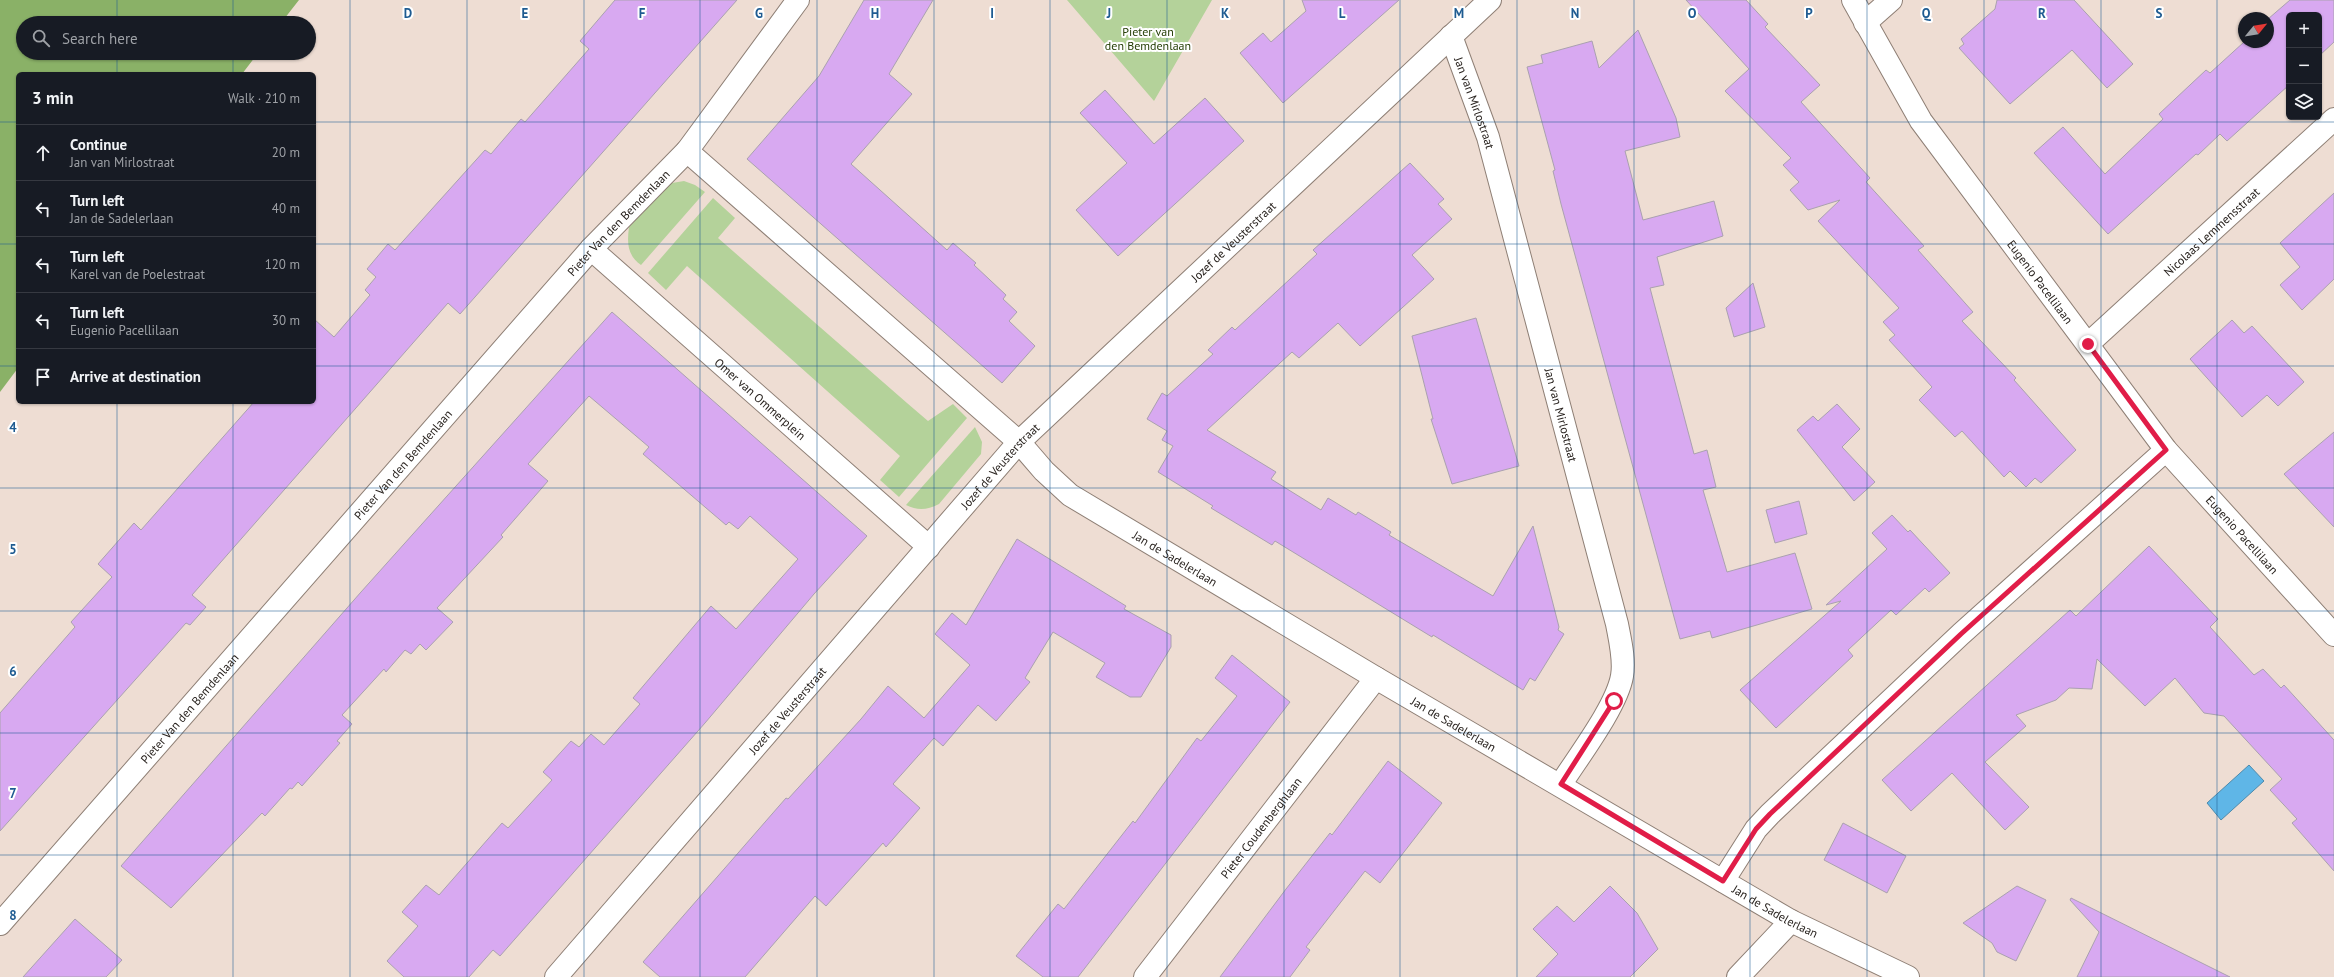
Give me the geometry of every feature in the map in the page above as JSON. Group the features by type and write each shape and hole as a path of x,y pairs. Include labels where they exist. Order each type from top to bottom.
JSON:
{"street":[{"name":"Pieter Van den Bemdenlaan","path":"0,924 591,249 687,151 798,0"},
{"name":"Jozef de Veusterstraat","path":"556,977 930,547 1019,442 1490,0"},
{"name":"Eugenio Pacellilaan","path":"1852,0 1921,121 2166,450 2334,635"},
{"path":"1865,23 1891,0"},
{"name":"Jan van Mirlostraat","path":"1451,36 1488,137 1617,624 1622,651 1623,675 1614,701 1561,784"},
{"name":"Nicolaas Lemmensstraat","path":"2088,344 2334,119"},
{"path":"687,151 1019,442"},
{"name":"Omer van Ommerplein","path":"591,249 930,547"},
{"name":"Jan de Sadelerlaan","path":"1019,442 1044,472 1070,495 1376,678 1561,784 1791,921 1908,977"},
{"path":"1723,881 1756,829 1770,814 1961,634 2166,450"},
{"name":"Pieter Coudenberghlaan","path":"1145,977 1376,678"},
{"path":"1738,977 1791,921"}],"green space":[{"path":"0,0 299,0 286,16 16,16 16,60 253,60 244,72 16,72 16,371 0,392"},
{"name":"Pieter van den Bemdenlaan","path":"1067,0 1212,0 1154,101"},
{"path":"684,181 695,185 705,192 641,265 633,257 629,248 629,227 665,187 672,183"},
{"path":"713,198 735,218 718,238 907,403 928,421 953,404 967,418 899,497 880,480 900,456 687,266 666,290 648,273"},
{"path":"975,427 982,442 981,454 939,504 930,508 922,509 906,505"}],"water":[{"path":"2249,765 2264,781 2221,820 2207,803"}],"building":[{"path":"615,0 737,0 460,314 448,303 192,595 206,607 190,625 186,623 0,831 0,713 75,627 71,622 112,577 98,564 134,523 141,530 252,404 316,404 316,321 334,337 370,295 365,290 376,277 367,269 388,244 395,250 485,150 491,154 521,119 525,122 589,49 580,41"},
{"path":"864,0 933,0 889,74 912,94 851,164 947,250 953,243 976,263 974,265 1006,295 1003,299 1017,312 1009,321 1035,346 1002,383 747,159 819,76"},
{"path":"1302,0 1399,0 1283,103 1240,53 1263,33 1271,42 1306,11"},
{"path":"1686,0 1746,0 1768,24 1765,27 1820,85 1801,102 1870,178 1866,182 1924,246 1918,250 1973,312 1962,321 2016,378 2014,380 2076,450 2041,483 2035,478 2026,487 2010,471 2004,477 1962,431 1955,437 1919,400 1932,387 1889,340 1895,335 1883,322 1899,308 1818,221 1840,200 1808,210 1790,190 1799,182 1783,165 1791,158 1725,91 1749,69"},
{"path":"1997,0 2074,0 2133,64 2107,88 2072,50 2010,104 1959,48 1964,44 1961,39 1995,9"},
{"path":"2290,0 2334,0 2334,42 2322,53 2322,12 2286,12 2286,88 2227,141 2220,134 2108,234 2034,153 2063,127 2105,174 2163,119 2159,114 2206,70 2210,73 2238,47 2274,48 2274,14"},
{"path":"1638,30 1676,118 1680,137 1625,151 1643,220 1714,201 1723,236 1657,257 1664,285 1650,288 1694,454 1707,450 1716,487 1703,490 1727,572 1795,553 1812,609 1712,638 1710,631 1680,639 1561,204 1553,171 1555,170 1527,67 1543,63 1541,55 1592,41 1599,68"},
{"path":"1105,90 1154,144 1205,98 1244,141 1118,256 1076,210 1127,163 1080,113"},
{"path":"1410,163 1444,199 1438,204 1452,219 1412,255 1434,279 1360,346 1338,323 1299,358 1292,352 1207,430 1276,472 1271,479 1321,510 1328,498 1356,515 1358,512 1391,532 1389,535 1493,596 1533,526 1559,627 1558,630 1564,634 1535,681 1530,678 1523,690 1433,635 1432,637 1275,541 1272,545 1211,508 1213,506 1158,472 1173,446 1162,440 1167,431 1147,419 1162,393 1167,396 1213,354 1208,350 1232,327 1235,330 1317,254 1313,250"},
{"path":"2334,193 2334,279 2302,310 2280,285 2300,267 2280,243"},
{"path":"1753,283 1765,327 1734,337 1726,308"},
{"path":"612,312 867,536 814,594 705,723 500,956 493,950 469,977 404,977 387,961 418,926 402,912 426,885 439,895 502,823 508,828 552,780 543,772 571,741 579,747 591,734 604,745 640,704 633,698 711,606 736,629 798,559 750,516 738,529 729,522 726,525 643,454 649,447 589,396 528,464 548,481 501,535 503,537 437,608 453,622 426,650 420,644 411,654 405,650 386,672 384,669 342,715 352,724 337,741 340,743 302,786 298,782 292,789 290,788 265,816 262,813 171,908 121,866 361,592"},
{"path":"1476,318 1519,466 1452,484 1431,419 1433,419 1412,336"},
{"path":"2232,320 2244,333 2252,326 2304,382 2278,406 2267,395 2242,417 2190,359"},
{"path":"1837,404 1860,429 1842,447 1875,482 1854,501 1797,430 1813,416 1818,421"},
{"path":"2334,432 2334,527 2284,474"},
{"path":"1799,501 1807,534 1775,543 1766,510"},
{"path":"1892,515 1908,532 1910,530 1950,573 1929,592 1925,588 1896,615 1891,610 1848,650 1853,656 1776,728 1740,690 1841,601 1826,605 1887,549 1872,533"},
{"path":"1017,539 1126,606 1124,609 1171,635 1171,647 1141,697 1130,697 1096,677 1105,663 1053,632 1025,678 1030,682 996,721 978,705 943,746 934,738 893,784 920,808 886,847 883,843 826,906 815,896 745,977 660,977 643,962 786,798 788,799 861,719 888,686 924,718 970,665 935,634 952,613 966,625"},
{"path":"2149,546 2218,619 2210,627 2254,675 2263,669 2281,688 2284,685 2334,740 2334,871 2292,823 2297,819 2270,790 2282,779 2224,716 2204,713 2175,678 2145,706 2097,659 2092,689 2069,688 2056,700 2016,715 2026,726 1985,762 2029,807 2005,830 1952,773 1911,811 1882,780 2070,610 2076,616"},
{"path":"1232,655 1290,702 1078,977 1043,977 1016,956 1058,904 1064,909 1133,821 1135,823 1197,738 1201,741 1237,696 1215,678"},
{"path":"1388,761 1442,803 1380,883 1365,871 1306,947 1310,950 1290,977 1220,977 1286,889 1330,833 1332,835"},
{"path":"1843,823 1906,856 1887,893 1824,860"},
{"path":"1610,886 1637,913 1658,949 1630,977 1536,977 1558,954 1533,929 1557,906 1574,922"},
{"path":"2017,886 2046,900 2016,961 1997,952 1992,943 1963,923"},
{"path":"2071,898 2230,977 2077,977 2099,932 2070,900"},
{"path":"75,919 122,960 106,977 23,977"}],"route":[{"path":"1614,701 1561,784 1723,881 1756,829 1770,814 1961,634 2166,450 2088,344"}]}
